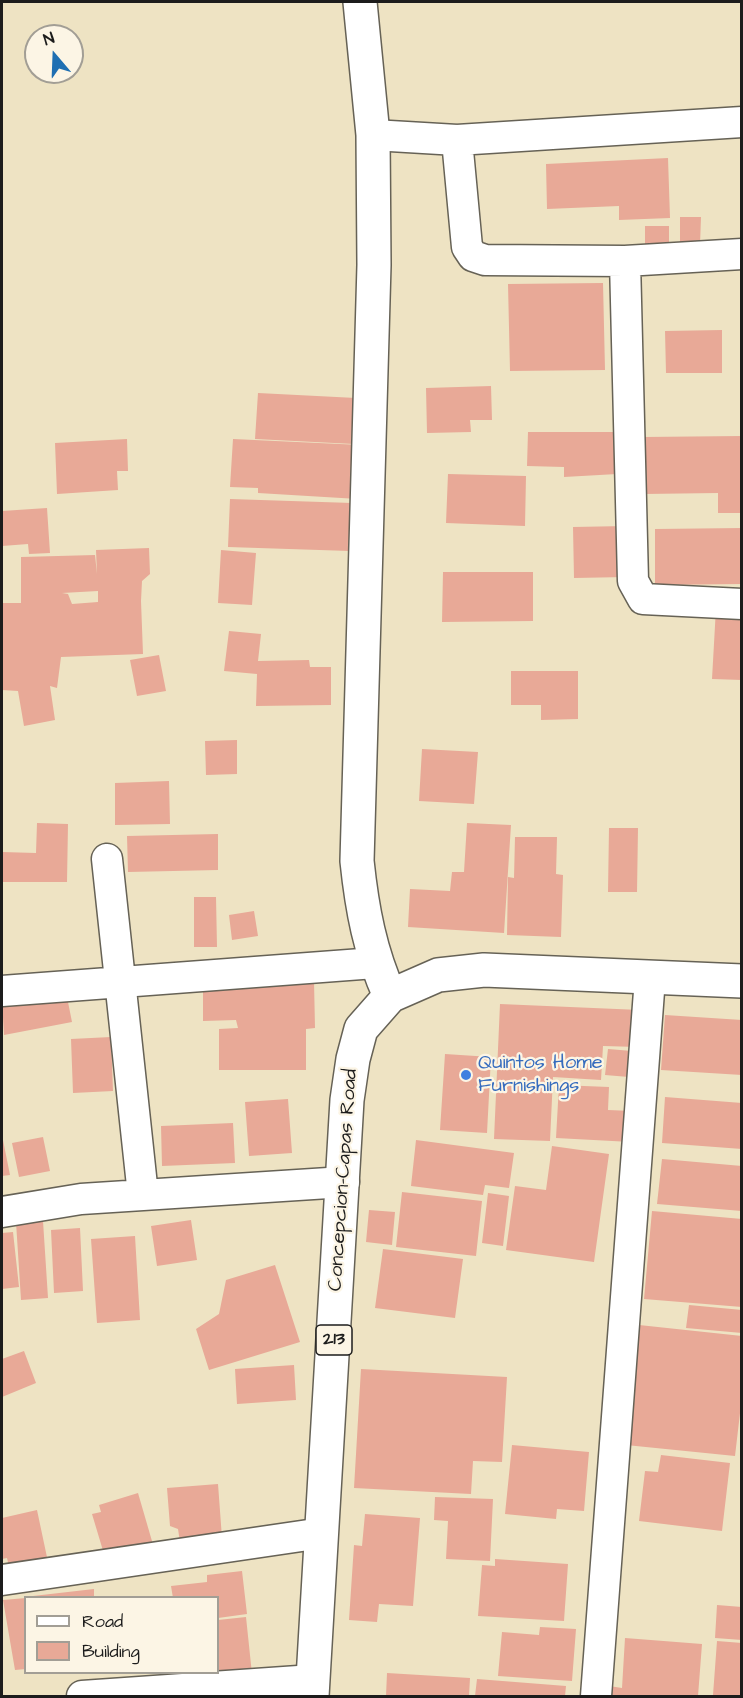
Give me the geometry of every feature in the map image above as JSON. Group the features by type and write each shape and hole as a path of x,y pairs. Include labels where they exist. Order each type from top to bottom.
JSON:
{"main road":[{"path":"360,2 373,135 374,265 357,861 363,915 375,963 390,996"},
{"name":"Concepcion-Capas Road","path":"313,1688 347,1100 353,1059 361,1029 390,996 438,975 484,970 741,981"}],"street":[{"path":"373,135 457,140 741,122"},
{"path":"457,140 467,247 473,256 485,260 625,261 741,254"},
{"path":"625,261 633,580 643,599 741,604"},
{"path":"107,859 143,1195"},
{"path":"2,991 375,963"},
{"path":"596,1696 650,978"},
{"path":"2,1212 81,1199 344,1182"},
{"path":"2,1580 322,1533"},
{"path":"82,1696 313,1688"}],"building":[{"path":"668,158 670,218 619,220 619,206 547,209 546,164"},
{"path":"680,217 701,217 700,245 680,245"},
{"path":"645,226 669,226 669,249 645,250"},
{"path":"603,283 605,370 510,371 508,284"},
{"path":"722,330 722,373 666,373 665,331"},
{"path":"491,386 492,420 470,420 471,432 427,433 426,388"},
{"path":"258,393 356,398 354,444 255,439"},
{"path":"528,432 614,432 617,474 564,477 564,467 527,466"},
{"path":"742,436 742,513 718,513 718,493 644,494 643,437"},
{"path":"127,439 128,471 117,471 118,490 57,494 55,443"},
{"path":"233,439 361,445 358,499 258,493 258,488 230,487"},
{"path":"448,474 526,476 525,526 446,523"},
{"path":"230,499 352,503 350,551 228,547"},
{"path":"47,508 50,553 29,554 28,544 2,546 2,511"},
{"path":"626,526 626,577 574,578 573,527"},
{"path":"742,528 742,584 655,585 655,529"},
{"path":"149,548 150,574 142,581 143,654 61,657 57,688 50,686 55,720 24,726 18,691 2,690 2,603 21,603 21,557 95,555 97,574 96,550","holes":["98,591 98,602 72,604 68,594 62,593"]},
{"path":"221,550 256,553 252,605 218,603"},
{"path":"443,572 533,572 533,621 442,622"},
{"path":"716,608 742,608 742,680 712,679"},
{"path":"229,631 261,634 258,661 309,660 310,667 331,667 331,705 256,706 257,674 224,671"},
{"path":"159,655 166,691 137,696 130,660"},
{"path":"511,671 578,671 578,719 541,720 541,705 511,705"},
{"path":"237,740 237,774 206,775 205,741"},
{"path":"422,749 478,752 474,804 419,801"},
{"path":"169,781 170,824 115,825 115,783"},
{"path":"37,823 68,824 67,882 2,882 2,852 36,853"},
{"path":"467,823 511,825 504,933 408,927 410,889 450,891 452,872 464,872"},
{"path":"609,828 638,828 637,892 608,892"},
{"path":"218,834 218,870 128,872 127,836"},
{"path":"515,837 557,837 556,874 563,875 561,937 507,935 508,877 514,878"},
{"path":"194,897 216,897 217,947 194,947"},
{"path":"254,911 258,936 232,940 229,915"},
{"path":"314,981 315,1028 306,1029 306,1070 219,1070 219,1029 238,1028 236,1020 203,1021 203,983"},
{"path":"65,987 72,1022 4,1035 2,1000"},
{"path":"500,1004 640,1010 638,1047 603,1046 601,1080 553,1077 550,1141 494,1139"},
{"path":"665,1015 742,1020 742,1075 661,1070"},
{"path":"111,1037 113,1091 73,1093 71,1039"},
{"path":"608,1049 632,1051 629,1077 605,1075"},
{"path":"445,1054 491,1057 487,1133 440,1130"},
{"path":"559,1085 609,1087 608,1110 632,1111 631,1142 556,1138"},
{"path":"665,1097 742,1103 742,1149 662,1143"},
{"path":"288,1099 292,1153 249,1156 245,1102"},
{"path":"233,1123 235,1163 162,1166 161,1126"},
{"path":"2,1135 10,1175 2,1176"},
{"path":"43,1137 50,1171 19,1177 12,1143"},
{"path":"416,1140 514,1153 509,1188 485,1185 483,1195 411,1186"},
{"path":"552,1146 609,1154 594,1262 506,1250 515,1186 546,1190"},
{"path":"662,1159 742,1166 742,1211 657,1204"},
{"path":"402,1192 482,1201 476,1256 396,1247"},
{"path":"488,1193 509,1196 503,1246 482,1243"},
{"path":"369,1210 395,1212 392,1245 366,1242"},
{"path":"652,1211 742,1219 742,1307 644,1299"},
{"path":"191,1220 197,1260 157,1266 151,1226"},
{"path":"43,1221 48,1298 21,1300 16,1222"},
{"path":"80,1228 83,1291 54,1293 51,1230"},
{"path":"13,1232 19,1287 2,1289 2,1233"},
{"path":"135,1236 140,1320 97,1323 91,1239"},
{"path":"383,1249 463,1259 455,1318 375,1308"},
{"path":"275,1265 300,1342 209,1370 196,1329 219,1314 226,1280"},
{"path":"689,1305 742,1310 742,1333 686,1328"},
{"path":"639,1325 742,1336 742,1396 735,1456 626,1445"},
{"path":"24,1351 36,1383 2,1397 2,1359"},
{"path":"294,1365 296,1400 237,1404 235,1369"},
{"path":"361,1369 507,1377 502,1462 473,1461 471,1494 354,1488"},
{"path":"512,1445 589,1452 584,1511 557,1509 556,1519 505,1514"},
{"path":"661,1455 730,1463 722,1531 639,1521 645,1471 658,1472"},
{"path":"218,1484 222,1538 180,1542 178,1529 170,1526 167,1488"},
{"path":"138,1493 154,1548 104,1554 92,1514 101,1512 99,1505"},
{"path":"435,1497 493,1499 490,1561 446,1559 448,1521 434,1520"},
{"path":"37,1510 48,1562 10,1571 7,1558 2,1559 2,1518"},
{"path":"365,1514 420,1518 413,1606 379,1604 377,1622 349,1620 354,1545 362,1546"},
{"path":"495,1559 568,1564 564,1621 478,1616 482,1565 495,1566"},
{"path":"242,1571 247,1614 219,1618 219,1596 173,1596 171,1586 207,1582 207,1575"},
{"path":"94,1589 94,1596 33,1596"},
{"path":"24,1598 24,1669 15,1670 3,1600"},
{"path":"717,1605 742,1607 742,1640 715,1638"},
{"path":"246,1617 252,1674 186,1681 185,1674 219,1674 219,1620"},
{"path":"540,1627 576,1629 572,1681 498,1676 502,1632 539,1635"},
{"path":"625,1638 702,1644 698,1696 608,1696 609,1686 622,1688"},
{"path":"717,1641 742,1643 742,1696 713,1695"},
{"path":"387,1673 470,1678 469,1696 386,1696"},
{"path":"477,1679 566,1686 565,1696 475,1696"}],"place":[{"name":"Quintos Home Furnishings","path":"466,1075"}]}
